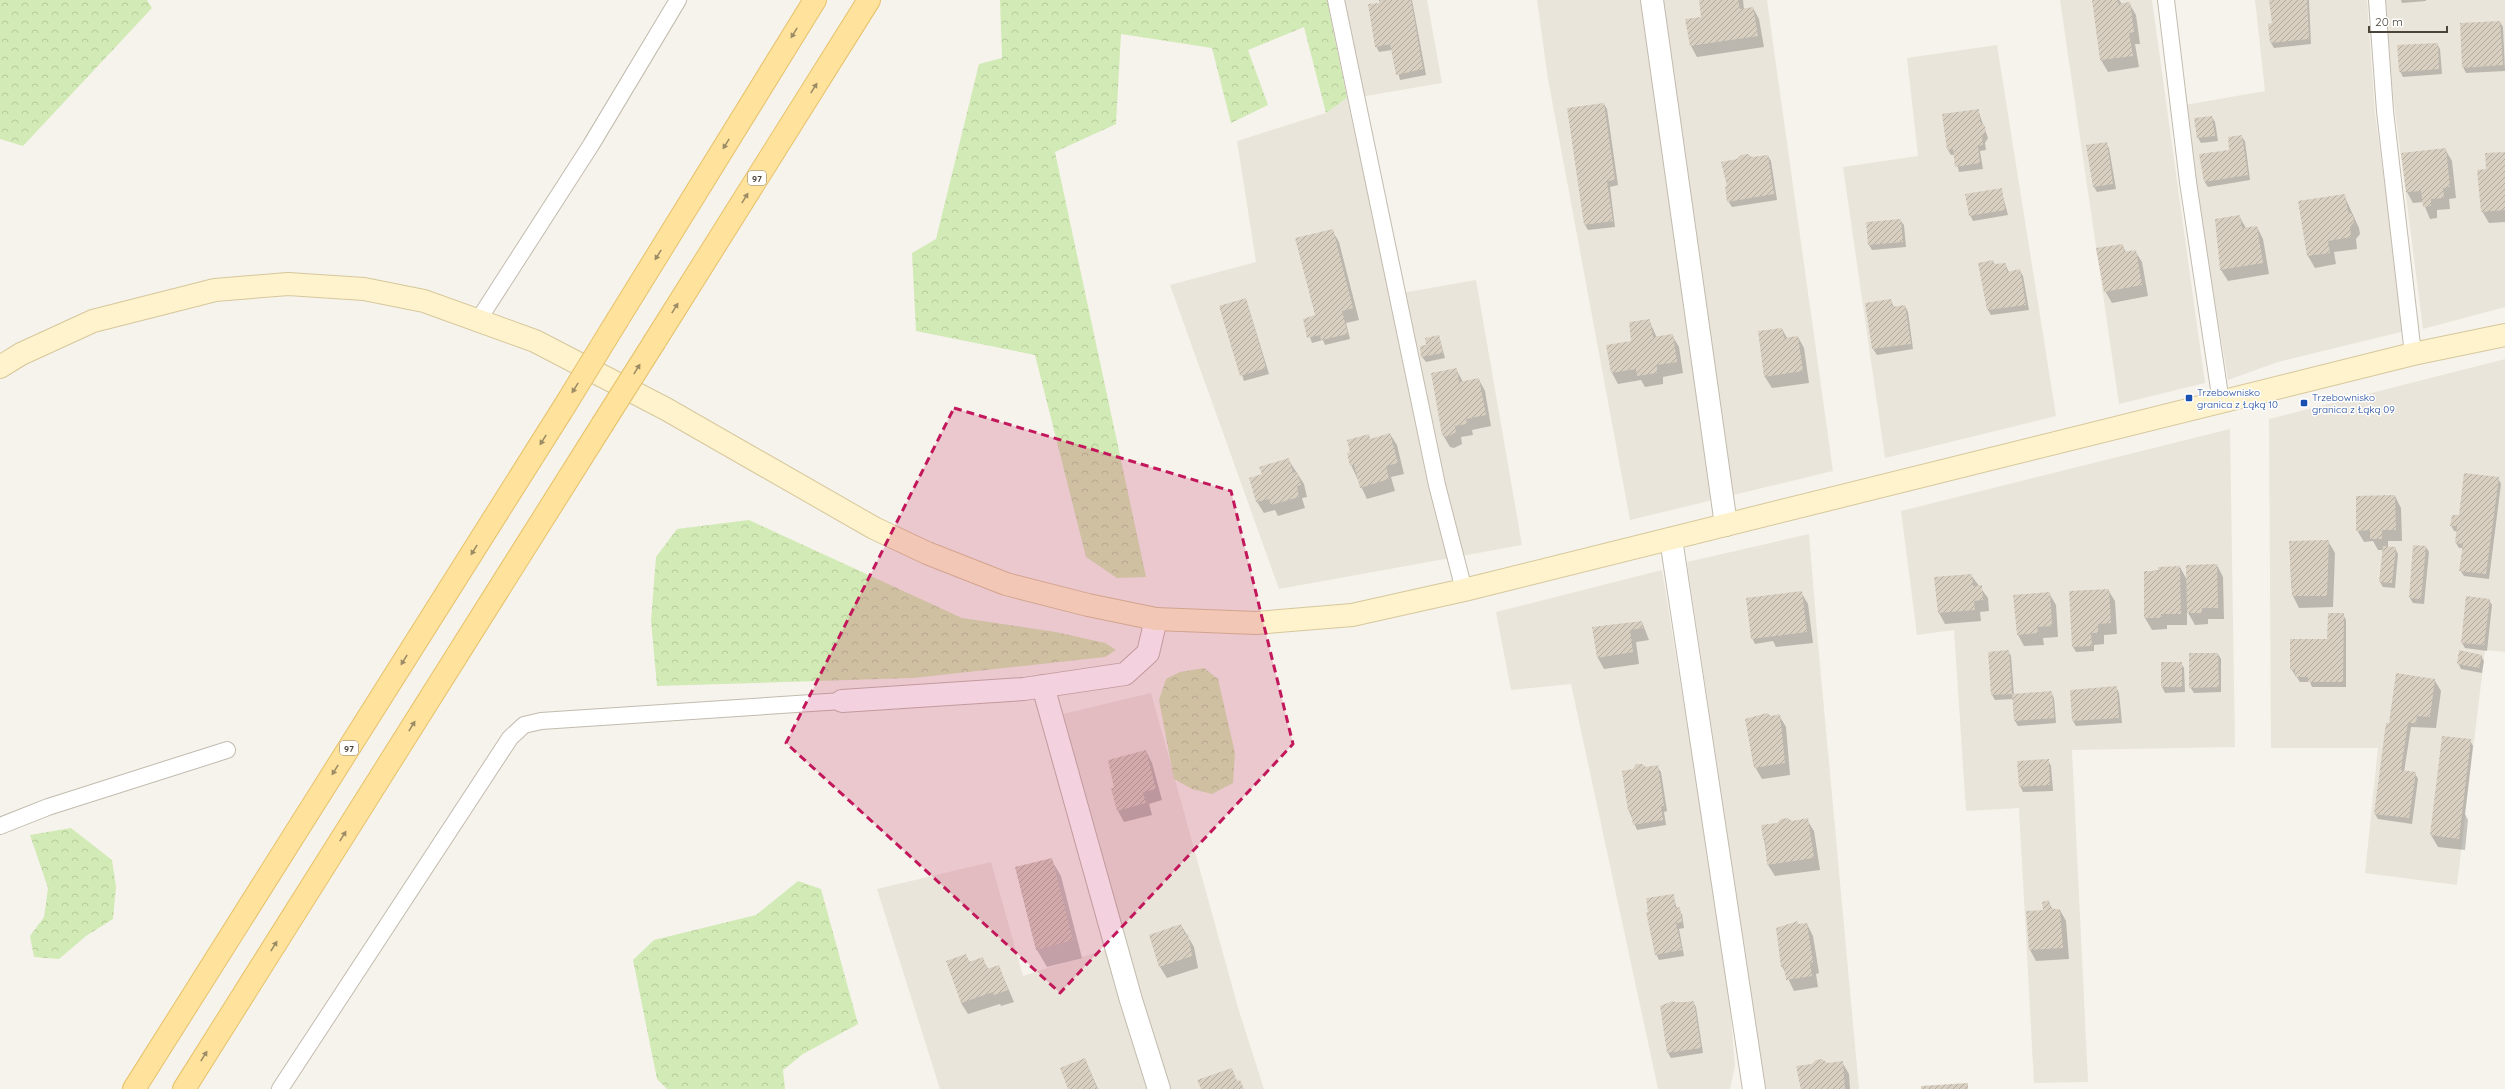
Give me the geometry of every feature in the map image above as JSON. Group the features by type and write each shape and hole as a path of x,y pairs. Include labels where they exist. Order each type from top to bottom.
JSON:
{"main road":[{"name":"97","path":"134,1089 564,407 814,0"},
{"name":"97","path":"184,1089 865,7"}],"street":[{"path":"1652,0 1726,526"},
{"path":"0,366 21,354 93,321 215,290 288,284 364,289 424,301 479,319 535,341 666,409 874,528 927,553 1006,584 1088,605 1156,619 1256,623 1345,615 1464,590 2413,354 2505,335"},
{"path":"1671,539 1754,1089"},
{"path":"842,701 1043,686 1125,674 1148,653 1156,619"},
{"path":"1043,686 1131,1000 1159,1089"}],"lane":[{"path":"479,319 591,144 678,0"},
{"path":"1336,0 1437,485 1464,590"},
{"path":"2166,0 2188,182 2221,402"},
{"path":"2377,0 2385,112 2413,354"},
{"path":"280,1089 476,788 510,738 524,725 549,720 842,701"},
{"path":"0,826 48,807 227,750"}],"highlighted area":[{"path":"954,408 1231,491 1293,744 1060,993 786,743"}],"shaded area":[{"path":"1344,0 1427,0 1442,83 1360,97"},
{"path":"1537,0 1767,0 1833,471 1630,520 1548,79"},
{"path":"2060,0 2152,0 2205,383 2119,404"},
{"path":"2255,0 2367,0 2375,114 2405,331 2278,362 2228,380 2205,242 2185,105 2265,91"},
{"path":"2386,0 2505,0 2505,307 2423,329 2393,95"},
{"path":"1997,45 2056,416 1885,458 1843,167 1918,156 1907,58"},
{"path":"1347,98 1390,295 1476,280 1522,545 1279,589 1170,285 1256,262 1237,141 1326,113"},
{"path":"2505,359 2505,652 2485,650 2457,885 2365,873 2378,748 2271,748 2269,419"},
{"path":"2230,429 2235,747 2072,750 2088,1082 2034,1083 2019,808 1966,811 1954,630 1917,635 1901,511"},
{"path":"1809,534 1859,1089 1765,1089 1687,562"},
{"path":"1662,570 1727,972 1735,1066 1730,1089 1658,1089 1571,684 1511,690 1496,612"},
{"path":"1151,693 1239,1011 1264,1089 940,1089 877,889 991,862 1023,976 1126,943 1063,714"}],"green space":[{"path":"0,0 147,0 152,8 23,146 0,139"},
{"path":"1000,0 1327,0 1347,98 1326,113 1304,27 1248,50 1268,105 1231,123 1212,48 1121,34 1116,124 1055,152 1146,577 1117,578 1086,557 1035,355 916,331 912,253 936,239 979,64 1002,58"},
{"path":"749,520 962,618 1056,632 1105,643 1116,650 1105,657 913,678 657,686 651,621 656,557 677,529"},
{"path":"1204,668 1218,679 1235,753 1233,783 1212,794 1192,789 1174,779 1159,700 1166,679 1180,672"},
{"path":"71,828 112,860 116,887 113,919 86,936 59,959 34,957 30,936 44,917 48,888 30,835"},
{"path":"798,881 821,889 858,1024 803,1054 783,1070 785,1089 667,1089 657,1079 633,960 654,940 756,915"}],"building":[{"path":"1379,0 1411,0 1423,69 1396,75 1390,44 1375,47 1368,4 1379,3"},
{"path":"1699,0 1738,0 1740,9 1753,7 1758,36 1690,46 1685,19 1701,17"},
{"path":"2092,0 2118,0 2118,4 2130,2 2134,32 2129,33 2133,56 2100,60"},
{"path":"2269,0 2307,0 2309,39 2270,43 2268,24 2272,23"},
{"path":"2500,21 2503,65 2462,68 2460,23"},
{"path":"2438,43 2439,69 2399,72 2397,45"},
{"path":"1604,103 1615,180 1607,181 1613,221 1584,225 1567,108"},
{"path":"1979,109 1980,122 1985,126 1986,132 1982,137 1983,145 1978,146 1980,163 1955,167 1953,149 1947,150 1942,114"},
{"path":"2212,116 2215,136 2197,138 2194,118"},
{"path":"2242,135 2248,175 2204,182 2199,154 2229,150 2228,137"},
{"path":"2107,142 2113,184 2093,187 2086,145"},
{"path":"2446,148 2450,187 2443,188 2444,198 2431,199 2431,206 2423,207 2421,191 2406,192 2401,153"},
{"path":"2505,152 2505,210 2481,212 2477,170 2486,169 2485,153"},
{"path":"1748,154 1752,157 1768,155 1774,194 1727,202 1725,186 1727,186 1721,162 1737,159 1741,155"},
{"path":"2002,188 2005,210 1969,216 1965,194"},
{"path":"2345,194 2348,212 2353,215 2354,222 2350,227 2351,237 2328,241 2330,253 2307,256 2298,201"},
{"path":"2240,215 2242,228 2257,226 2263,263 2220,270 2215,219"},
{"path":"1901,219 1903,242 1868,245 1866,222"},
{"path":"1333,229 1353,308 1342,311 1348,334 1321,340 1320,335 1307,338 1303,319 1315,315 1295,238"},
{"path":"2123,244 2124,252 2136,250 2142,285 2104,292 2096,248"},
{"path":"1993,260 1994,264 2006,263 2007,272 2020,269 2026,305 1987,310 1978,263"},
{"path":"1246,298 1266,368 1240,376 1219,306"},
{"path":"1891,299 1892,307 1905,305 1911,344 1872,349 1865,303"},
{"path":"1650,319 1653,337 1673,334 1677,362 1657,365 1657,373 1637,376 1636,369 1611,373 1606,345 1631,341 1629,322"},
{"path":"1782,328 1784,338 1798,336 1803,371 1764,377 1758,331"},
{"path":"1439,335 1443,353 1421,357 1420,346 1426,345 1425,338"},
{"path":"1457,368 1459,382 1479,378 1486,415 1466,419 1467,424 1455,426 1456,432 1447,437 1442,435 1431,373"},
{"path":"1390,433 1398,463 1386,466 1389,479 1360,488 1354,465 1350,466 1347,453 1350,452 1347,440 1369,434 1370,439"},
{"path":"1289,458 1293,473 1297,472 1301,485 1297,486 1299,497 1271,505 1269,499 1256,502 1249,478 1262,474 1259,467"},
{"path":"2464,473 2499,477 2486,574 2459,571 2463,544 2455,543 2457,526 2450,526 2452,515 2459,515"},
{"path":"2395,495 2396,530 2382,530 2382,539 2370,539 2370,530 2356,531 2356,496"},
{"path":"2329,540 2327,596 2292,596 2289,541"},
{"path":"2413,545 2426,546 2421,599 2409,598"},
{"path":"2383,546 2396,547 2392,583 2379,582"},
{"path":"2217,564 2218,608 2202,608 2202,613 2187,613 2186,565"},
{"path":"2180,566 2181,614 2161,614 2161,618 2144,618 2144,571 2158,571 2158,567"},
{"path":"1972,574 1973,586 1982,585 1983,600 1974,601 1975,610 1938,613 1934,577"},
{"path":"2109,589 2111,623 2098,624 2098,633 2091,633 2092,646 2072,647 2069,591"},
{"path":"1802,591 1807,632 1751,639 1746,598"},
{"path":"2050,592 2052,626 2037,627 2038,633 2017,635 2013,595"},
{"path":"2466,596 2490,599 2484,645 2461,643"},
{"path":"2328,613 2344,613 2343,682 2308,682 2308,677 2295,677 2295,670 2290,670 2290,639 2327,639"},
{"path":"1642,621 1643,628 1630,630 1633,652 1597,658 1592,627"},
{"path":"2009,650 2012,694 1991,695 1988,652"},
{"path":"2459,650 2482,655 2479,668 2457,664"},
{"path":"2189,653 2218,653 2219,687 2189,688"},
{"path":"2161,662 2182,662 2182,687 2161,687"},
{"path":"2396,673 2435,679 2430,717 2417,716 2416,724 2408,722 2401,770 2416,772 2409,818 2374,814 2386,723 2389,723"},
{"path":"2117,686 2119,718 2072,721 2070,690"},
{"path":"2052,691 2054,718 2014,721 2012,694"},
{"path":"1767,713 1771,716 1780,714 1785,763 1754,768 1745,719"},
{"path":"2442,736 2471,739 2459,839 2430,835"},
{"path":"1146,750 1156,789 1143,792 1146,803 1117,811 1111,788 1114,788 1108,760"},
{"path":"2049,759 2050,785 2019,787 2017,761"},
{"path":"1636,764 1642,764 1646,767 1658,765 1664,806 1661,806 1663,820 1633,825 1631,811 1628,811 1622,771 1633,769"},
{"path":"1788,818 1792,821 1808,818 1814,858 1767,865 1765,840 1763,840 1761,825 1777,823 1781,819"},
{"path":"1052,858 1073,940 1036,950 1015,867"},
{"path":"1674,894 1675,908 1680,907 1682,922 1676,923 1682,950 1655,955 1646,912 1648,912 1646,898"},
{"path":"2049,900 2051,909 2060,909 2063,948 2029,950 2026,911 2043,910 2042,902"},
{"path":"1798,921 1798,924 1807,923 1813,962 1810,963 1812,976 1786,980 1784,966 1781,967 1776,928"},
{"path":"1181,924 1185,935 1188,934 1192,956 1159,967 1149,935"},
{"path":"966,954 969,962 983,957 987,969 999,965 1008,990 994,995 993,992 961,1003 946,961"},
{"path":"1673,1001 1677,1003 1694,1001 1701,1048 1667,1053 1660,1006"},
{"path":"1085,1058 1097,1089 1068,1089 1060,1068"},
{"path":"1822,1059 1827,1063 1843,1061 1845,1089 1801,1089 1796,1066 1812,1064 1816,1060"},
{"path":"1232,1068 1237,1081 1240,1080 1244,1089 1201,1089 1197,1080"},
{"path":"1968,1083 1968,1089 1921,1089 1921,1086"}],"place":[{"name":"Trzebownisko granica z Łąką 10","path":"2189,398"},
{"name":"Trzebownisko granica z Łąką 09","path":"2304,403"}]}
